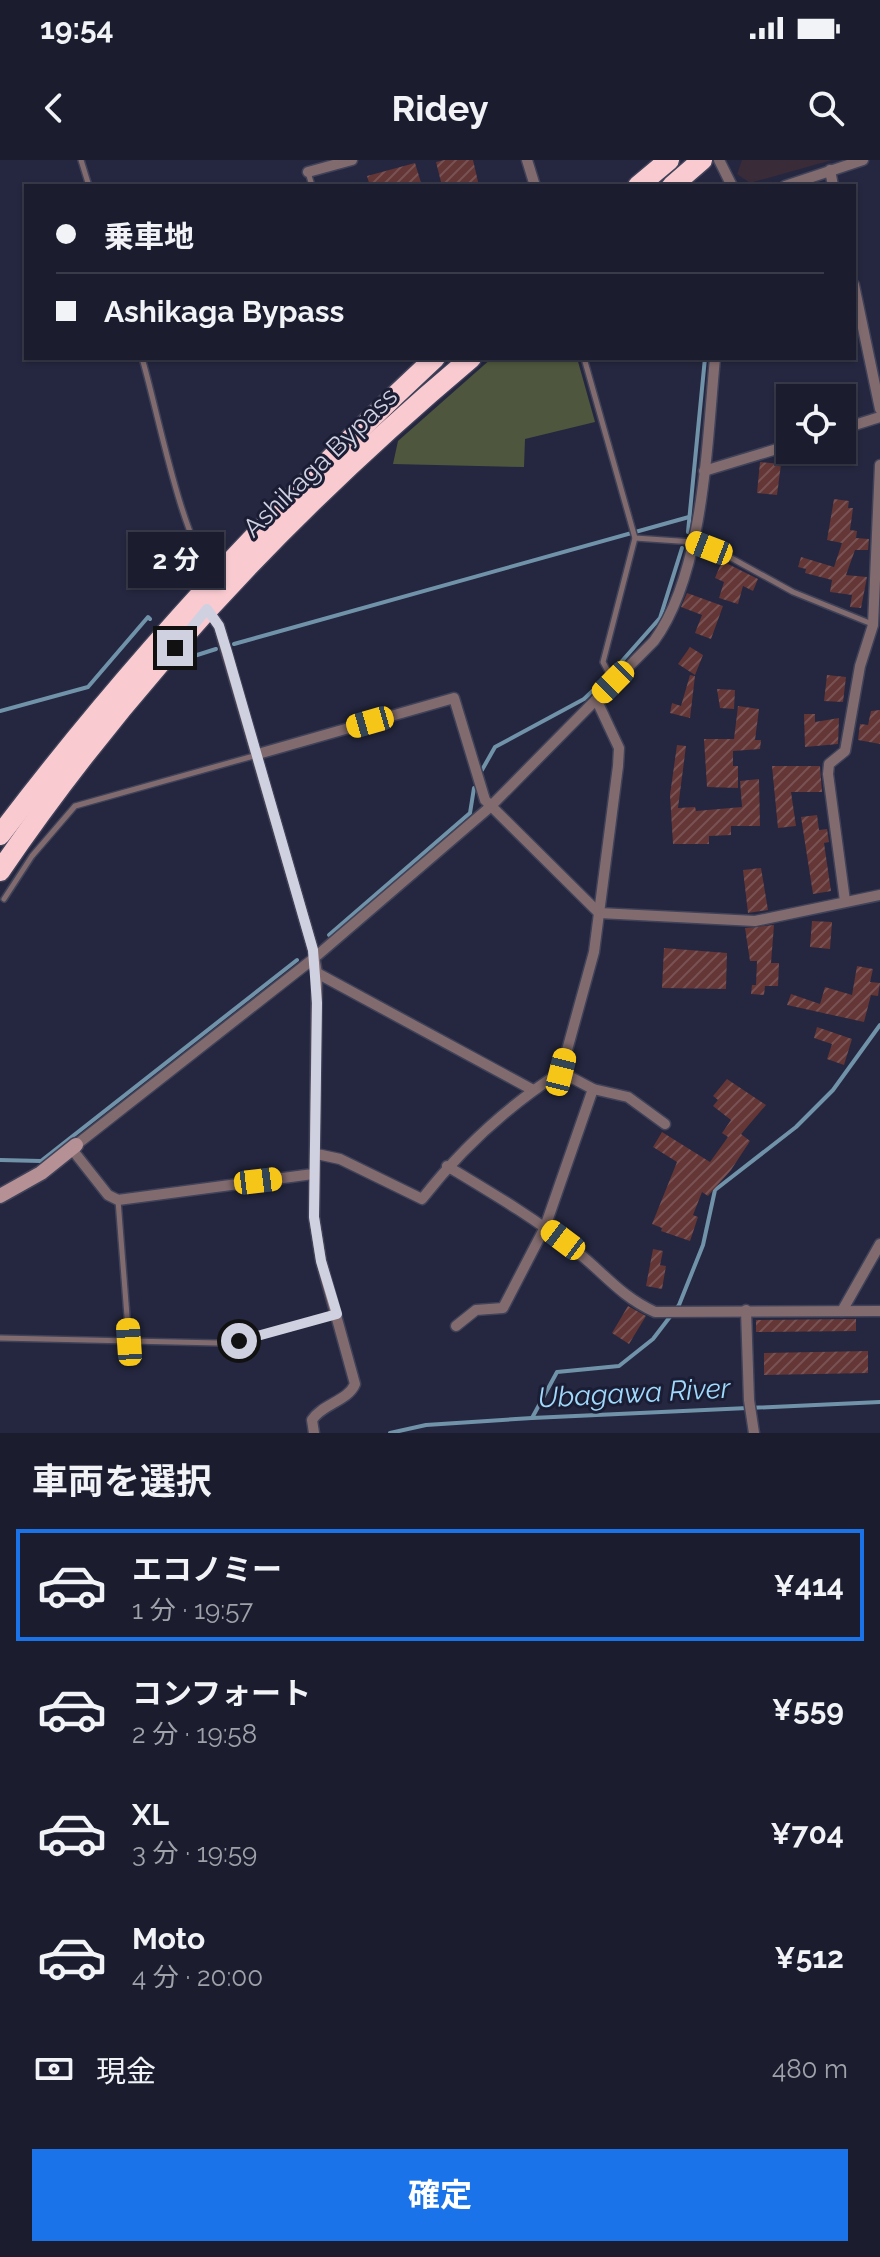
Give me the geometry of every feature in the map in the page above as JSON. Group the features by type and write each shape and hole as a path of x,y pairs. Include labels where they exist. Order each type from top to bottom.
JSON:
{"highway":[{"path":"640,184 669,160"},
{"path":"674,184 702,160"},
{"name":"Ashikaga Bypass","path":"0,871 124,677 213,577 349,438 433,360"},
{"name":"Ashikaga Bypass","path":"17,845 93,746 207,609 359,458 469,360"}],"street":[{"path":"308,172 352,160"},
{"path":"527,160 534,184"},
{"path":"719,160 731,184"},
{"path":"791,184 863,160"},
{"path":"830,170 833,184"},
{"path":"856,295 880,409"},
{"path":"0,1196 32,1178 74,1147 313,959 490,807 663,629 693,542 704,471 715,360"},
{"path":"856,425 880,417"},
{"path":"704,471 776,449"},
{"path":"845,901 829,764 845,751 860,666 877,627 880,465"},
{"path":"207,609 219,626 258,754 317,973 314,1217 321,1261 355,1384 352,1391 317,1412 312,1420 314,1433"},
{"path":"258,754 454,698 490,807 599,913 755,921 880,895"},
{"path":"317,1154 340,1159 422,1199 447,1166 500,1113 561,1072 594,952 619,748 596,699"},
{"path":"317,973 533,1090"},
{"path":"561,1072 593,1089 628,1097 665,1124"},
{"path":"456,1326 476,1310 503,1308 545,1227 593,1089"},
{"path":"74,1147 108,1195 118,1200 313,1174"},
{"path":"447,1166 545,1227 581,1254 608,1282 633,1301 655,1312 880,1311"},
{"path":"842,1311 880,1244"},
{"path":"746,1310 749,1400 754,1433"}],"lane":[{"path":"81,160 88,184"},
{"path":"308,172 311,184"},
{"path":"143,360 188,521 201,561 213,577"},
{"path":"585,360 635,538 603,662 613,682"},
{"path":"635,538 693,542 724,554 793,592 877,627"},
{"path":"4,899 17,845 75,806 258,754"},
{"path":"118,1200 129,1342"},
{"path":"0,1338 239,1341 337,1314"}],"shaded area":[{"path":"742,160 832,160 750,183 737,174"}],"green space":[{"path":"490,360 578,360 595,422 525,439 524,467 393,464 398,441"}],"building":[{"path":"473,160 479,184 442,184 436,162"},
{"path":"415,163 421,184 369,184 367,176"},
{"path":"760,462 781,464 777,495 757,493"},
{"path":"834,499 849,501 848,508 853,508 850,530 857,531 856,538 869,539 868,550 855,550 846,575 867,577 861,608 850,607 852,595 830,592 832,580 805,573 806,569 798,567 801,557 834,567 842,543 827,540"},
{"path":"722,561 758,579 753,591 743,586 738,604 719,598 724,582 715,578"},
{"path":"687,593 723,606 711,639 695,633 702,615 681,607"},
{"path":"690,647 703,655 695,675 678,664"},
{"path":"690,675 695,676 690,718 670,713 672,703 681,706"},
{"path":"827,675 846,677 843,702 824,701"},
{"path":"717,689 735,690 734,709 720,708"},
{"path":"738,706 759,709 755,740 761,740 760,749 733,751 733,766 738,766 738,788 707,787 704,739 734,739"},
{"path":"880,710 880,744 858,740 860,724 868,725 871,711"},
{"path":"804,714 815,714 815,722 839,718 838,744 805,747"},
{"path":"677,745 686,746 678,808 695,807 696,811 742,807 740,781 759,779 760,826 731,826 731,835 709,836 709,844 673,844 670,795"},
{"path":"772,766 820,766 822,792 791,792 796,826 778,828"},
{"path":"817,815 819,830 827,829 829,842 824,843 831,891 813,894 801,817"},
{"path":"761,868 768,910 748,913 743,870"},
{"path":"812,921 832,922 830,949 810,947"},
{"path":"774,925 771,963 779,963 778,986 765,986 764,995 751,994 752,985 756,985 757,961 750,961 745,928"},
{"path":"664,948 727,953 726,989 662,988"},
{"path":"857,966 873,969 870,982 880,983 878,996 871,995 864,1022 787,1005 791,994 820,1004 825,987 852,995"},
{"path":"817,1027 852,1039 844,1065 827,1059 832,1044 814,1038"},
{"path":"727,1079 766,1105 741,1134 750,1141 731,1170 708,1196 702,1192 693,1215 698,1217 690,1241 661,1231 662,1228 652,1224 677,1162 653,1147 662,1132 710,1162 728,1137 722,1133 731,1120 713,1106 718,1100 713,1096"},
{"path":"653,1249 663,1251 660,1265 666,1266 662,1289 646,1286"},
{"path":"628,1306 646,1316 629,1344 612,1333"},
{"path":"856,1319 856,1331 756,1332 756,1320"},
{"path":"868,1351 868,1373 764,1375 764,1353"}],"waterway":[{"path":"688,532 705,360"},
{"path":"234,644 689,517"},
{"path":"614,670 660,618 682,548"},
{"path":"0,711 88,687 148,617 150,619"},
{"path":"190,653 194,656 216,649"},
{"path":"482,770 495,747 584,699 604,680"},
{"path":"329,935 470,813 474,788"},
{"path":"0,1160 41,1161 297,960"},
{"path":"532,1418 557,1372 619,1366 653,1339 679,1305 703,1245 715,1190 796,1127 833,1090 880,1025"},
{"name":"Ubagawa River","path":"390,1433 426,1425 532,1418 880,1402"}],"route":[{"path":"175,648 207,609 219,626 258,754 307,926 317,973 314,1217 321,1261 337,1314 239,1341"}]}
